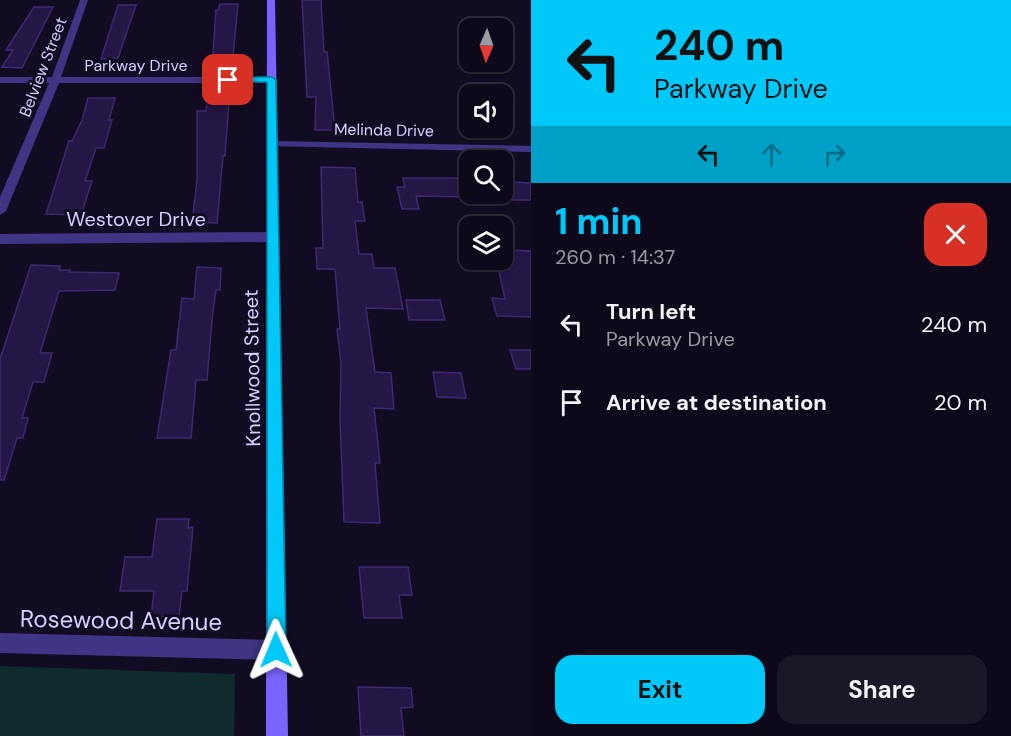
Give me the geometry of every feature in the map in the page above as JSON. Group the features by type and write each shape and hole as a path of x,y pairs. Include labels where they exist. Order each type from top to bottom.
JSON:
{"main road":[{"name":"Knollwood Street","path":"271,0 277,736"}],"street":[{"name":"Belview Street","path":"0,211 55,81 84,0"},
{"name":"Parkway Drive","path":"0,80 272,80"},
{"name":"Melinda Drive","path":"272,144 531,149"},
{"name":"Westover Drive","path":"0,239 272,237"},
{"name":"Rosewood Avenue","path":"0,643 276,650"}],"green space":[{"path":"0,666 235,674 234,736 0,736"}],"building":[{"path":"302,0 321,0 324,52 327,52 335,130 315,130 316,97 307,97"},
{"path":"220,4 238,4 232,67 212,67 216,10"},
{"path":"118,5 136,5 118,58 101,59"},
{"path":"34,7 53,7 22,68 2,67 13,50 6,50"},
{"path":"88,98 115,98 104,148 96,148 85,181 92,181 81,215 46,214 69,141 72,141 82,120"},
{"path":"207,101 229,101 217,223 192,222 197,180 197,111 206,111"},
{"path":"321,167 355,168 358,202 362,202 365,221 355,221 359,254 372,254 374,268 395,268 403,309 366,308 375,372 391,373 394,409 374,408 380,463 375,463 380,523 344,522 340,420 341,363 337,329 340,329 335,269 317,269 316,248 323,248"},
{"path":"403,178 459,178 459,197 416,196 419,209 402,209 397,187 405,187"},
{"path":"513,182 531,183 531,200 513,200"},
{"path":"513,250 531,251 531,317 497,316 492,298 505,299 499,270 513,270"},
{"path":"31,265 60,266 59,270 70,270 69,272 119,273 115,290 59,291 40,353 52,353 44,382 33,382 22,418 28,418 23,438 17,438 4,480 0,480 0,359"},
{"path":"197,267 221,268 220,290 216,290 212,320 207,380 196,380 191,438 157,438 171,350 176,350 182,298 194,299"},
{"path":"406,300 440,300 445,320 409,320"},
{"path":"510,350 531,350 531,369 516,369"},
{"path":"433,372 461,373 466,398 437,397"},
{"path":"157,519 189,519 188,528 193,527 187,591 182,591 179,617 151,616 154,591 120,591 125,557 152,557"},
{"path":"359,567 408,567 412,595 399,595 402,618 364,618"},
{"path":"358,687 411,688 413,707 401,708 404,736 361,736"}],"route":[{"path":"228,80 272,80 276,650"}]}
